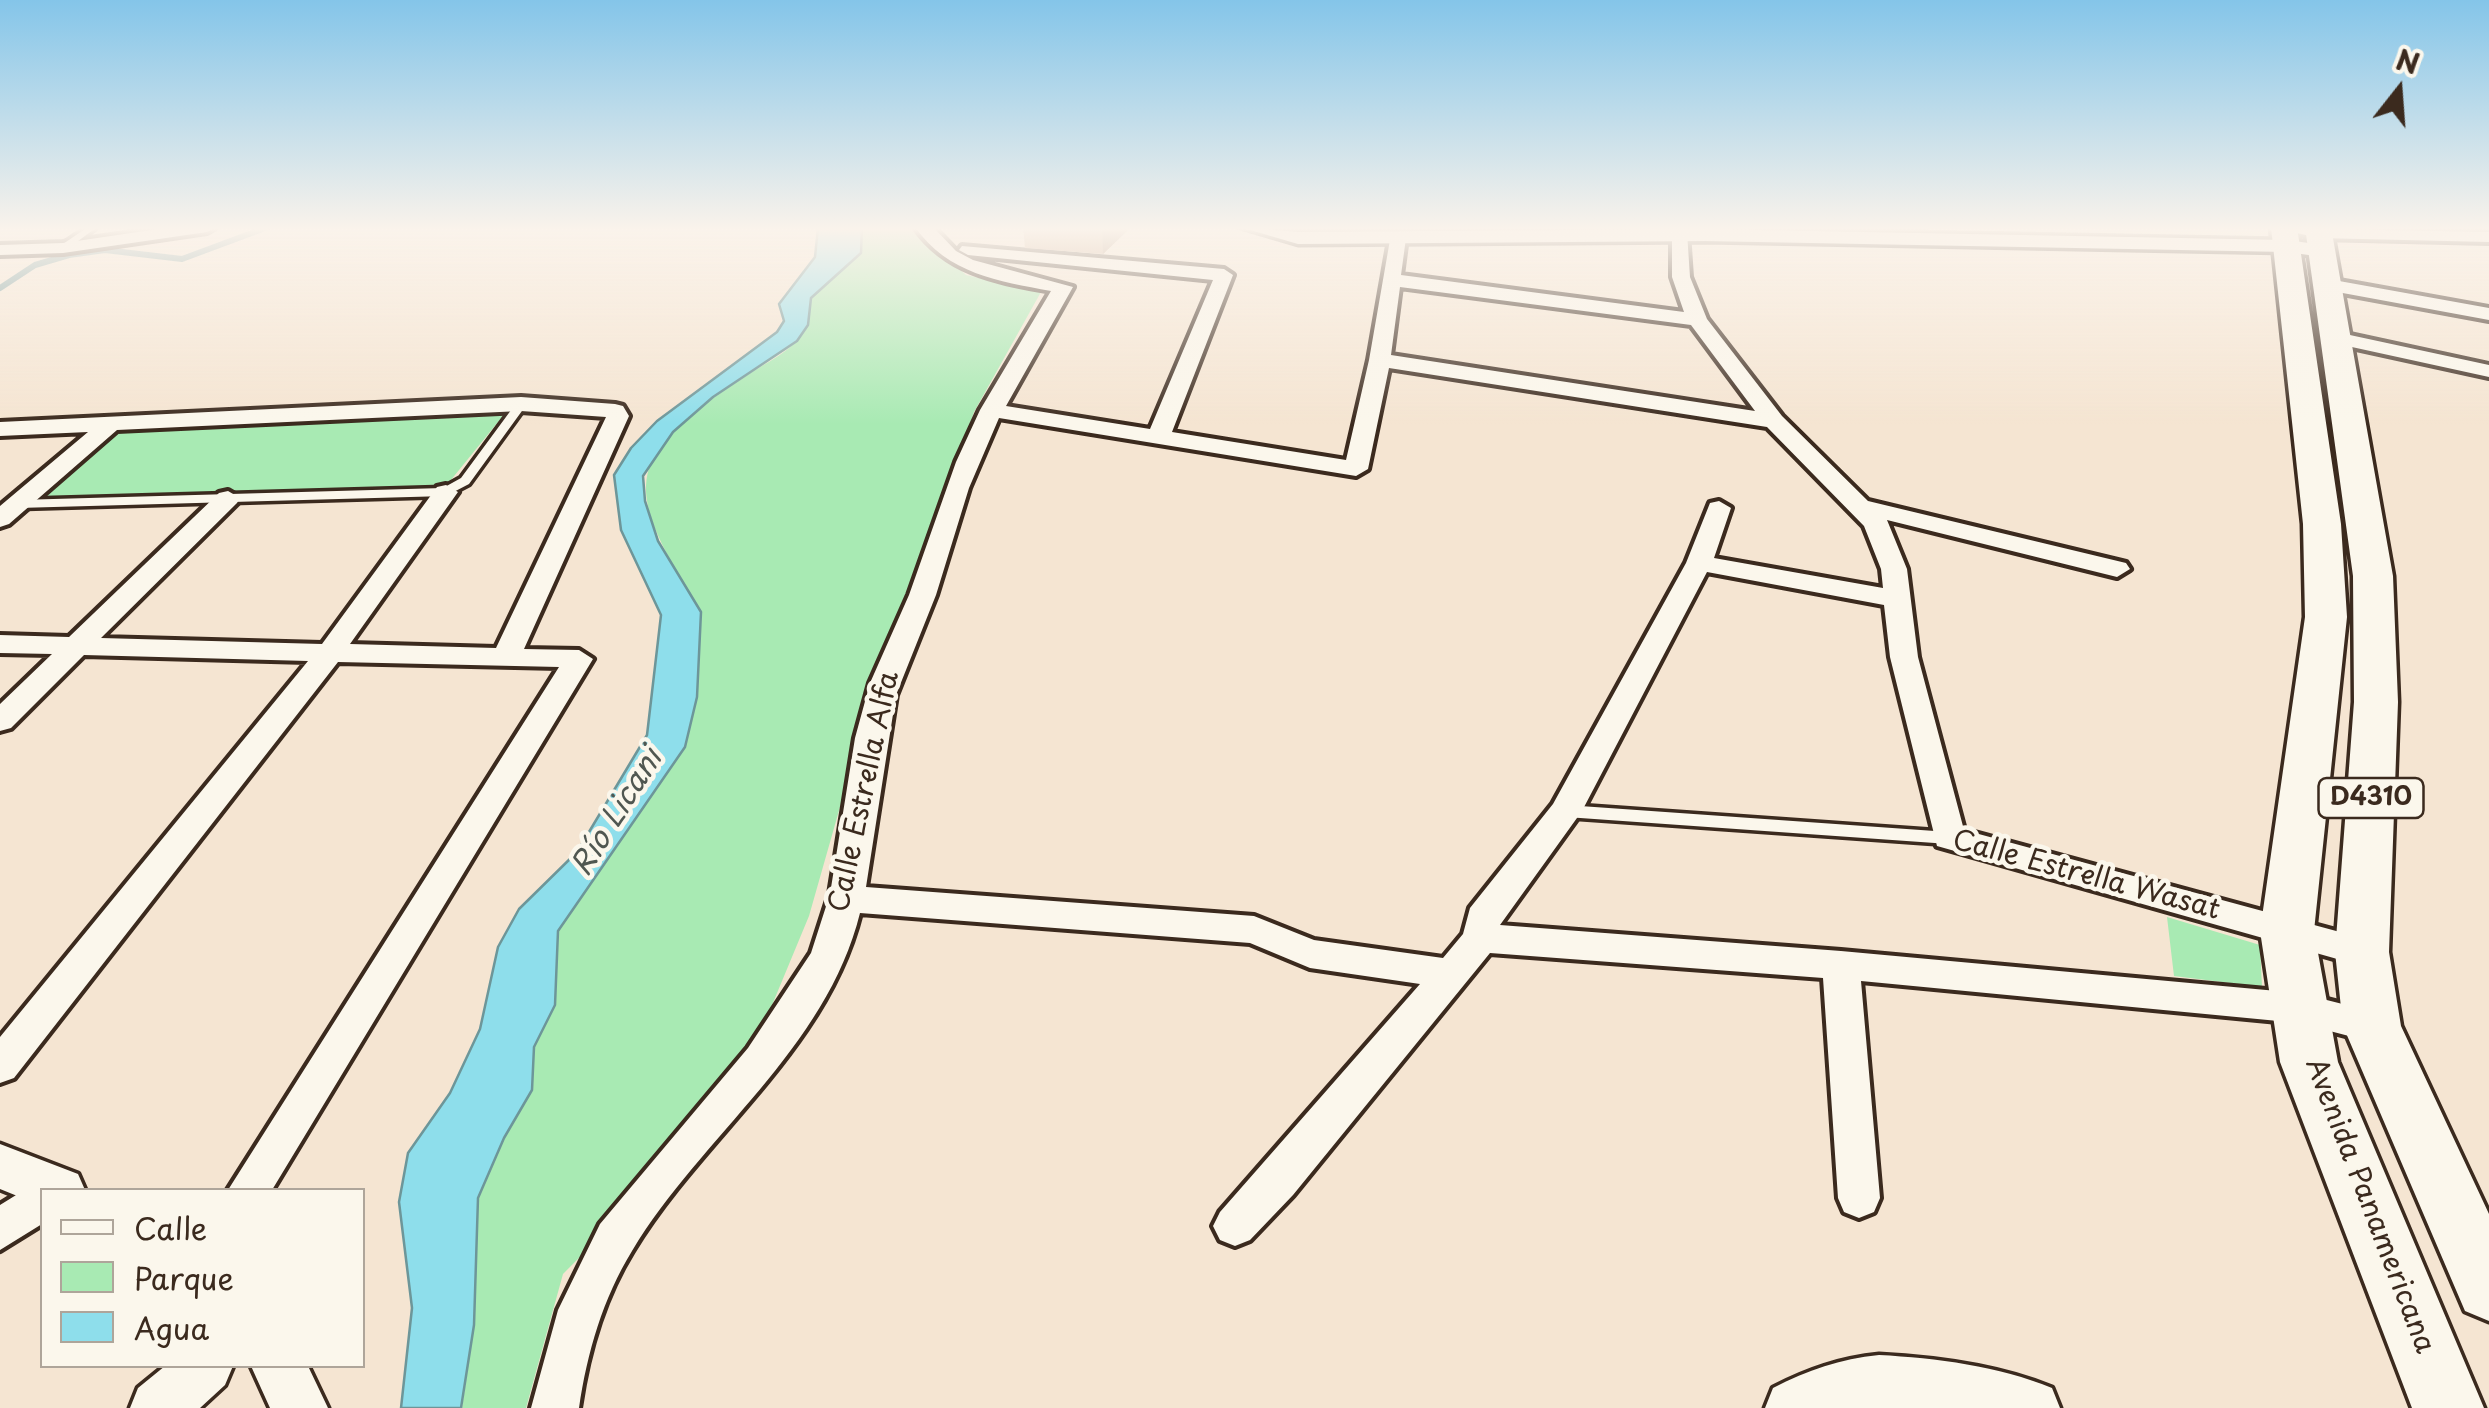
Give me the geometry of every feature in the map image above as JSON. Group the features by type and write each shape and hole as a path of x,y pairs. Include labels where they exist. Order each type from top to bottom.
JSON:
{"main road":[{"name":"Avenida Panamericana","path":"2309,293 2326,616 2288,931 2309,1062 2448,1408"},
{"name":"D4310","path":"2322,293 2336,338 2373,576 2376,702 2362,952 2372,1026 2489,1288"}],"street":[{"name":"Calle Estrella Alfa","path":"554,1408 558,1379 595,1279 626,1220 770,1053 829,952 846,899 877,708 894,656 917,609 957,487 992,410 1061,293"},
{"path":"1159,436 1216,293"},
{"path":"992,410 1356,469 1390,293"},
{"path":"1489,293 1697,320"},
{"path":"1687,293 1697,320 1774,421 1876,523 1894,569 1904,657 1949,838"},
{"path":"2434,293 2489,314"},
{"path":"2336,338 2489,370"},
{"path":"1380,360 1774,421"},
{"path":"0,430 114,421 521,404 608,409 618,416 506,657"},
{"path":"9,512 114,421"},
{"path":"0,1066 330,652 446,492"},
{"path":"0,721 82,645 228,498"},
{"path":"1859,506 2117,569"},
{"path":"1235,1226 1278,1181 1480,938 1484,918 1566,811 1698,563 1719,508"},
{"path":"1698,563 1898,599"},
{"path":"0,644 579,660 250,1188"},
{"name":"Calle Estrella Wasat","path":"1949,838 2362,952"},
{"path":"846,899 1254,930 1310,954 1451,974"},
{"path":"1480,938 1841,965 2299,1008 2372,1026"},
{"path":"1841,965 1860,1198"},
{"path":"0,1166 45,1188"},
{"path":"0,1230 40,1201"},
{"path":"158,1408 204,1368"},
{"path":"279,1368 300,1408"},
{"path":"1793,1408 1807,1398 1852,1384 1899,1381 2032,1408"}],"lane":[{"path":"9,512 228,498 446,492 464,481 521,404"},
{"name":"Calle Estrella Wasat","path":"1566,811 1949,838"}],"green space":[{"path":"817,293 1041,293 974,412 944,499 932,555 875,684 809,916 743,1075 682,1154 563,1274 526,1408 462,1408 474,1325 478,1199 504,1138 532,1090 534,1047 555,1005 558,931 650,792 701,612 658,535 648,506 647,479 655,455 674,431 704,405 795,343 806,328 811,298"},
{"path":"507,411 446,486 39,497 122,427"},
{"path":"2167,917 2260,945 2262,987 2174,976"}],"water":[{"name":"Río Licani","path":"788,293 817,293 811,298 808,325 797,341 713,397 673,432 643,476 645,501 658,541 701,612 697,697 685,747 558,931 555,1005 534,1047 532,1090 504,1138 478,1198 474,1325 461,1408 401,1408 412,1308 399,1202 408,1153 450,1093 480,1029 498,947 519,909 577,852 647,735 661,615 621,530 614,475 631,448 657,421 777,332 784,321 779,304"}]}
